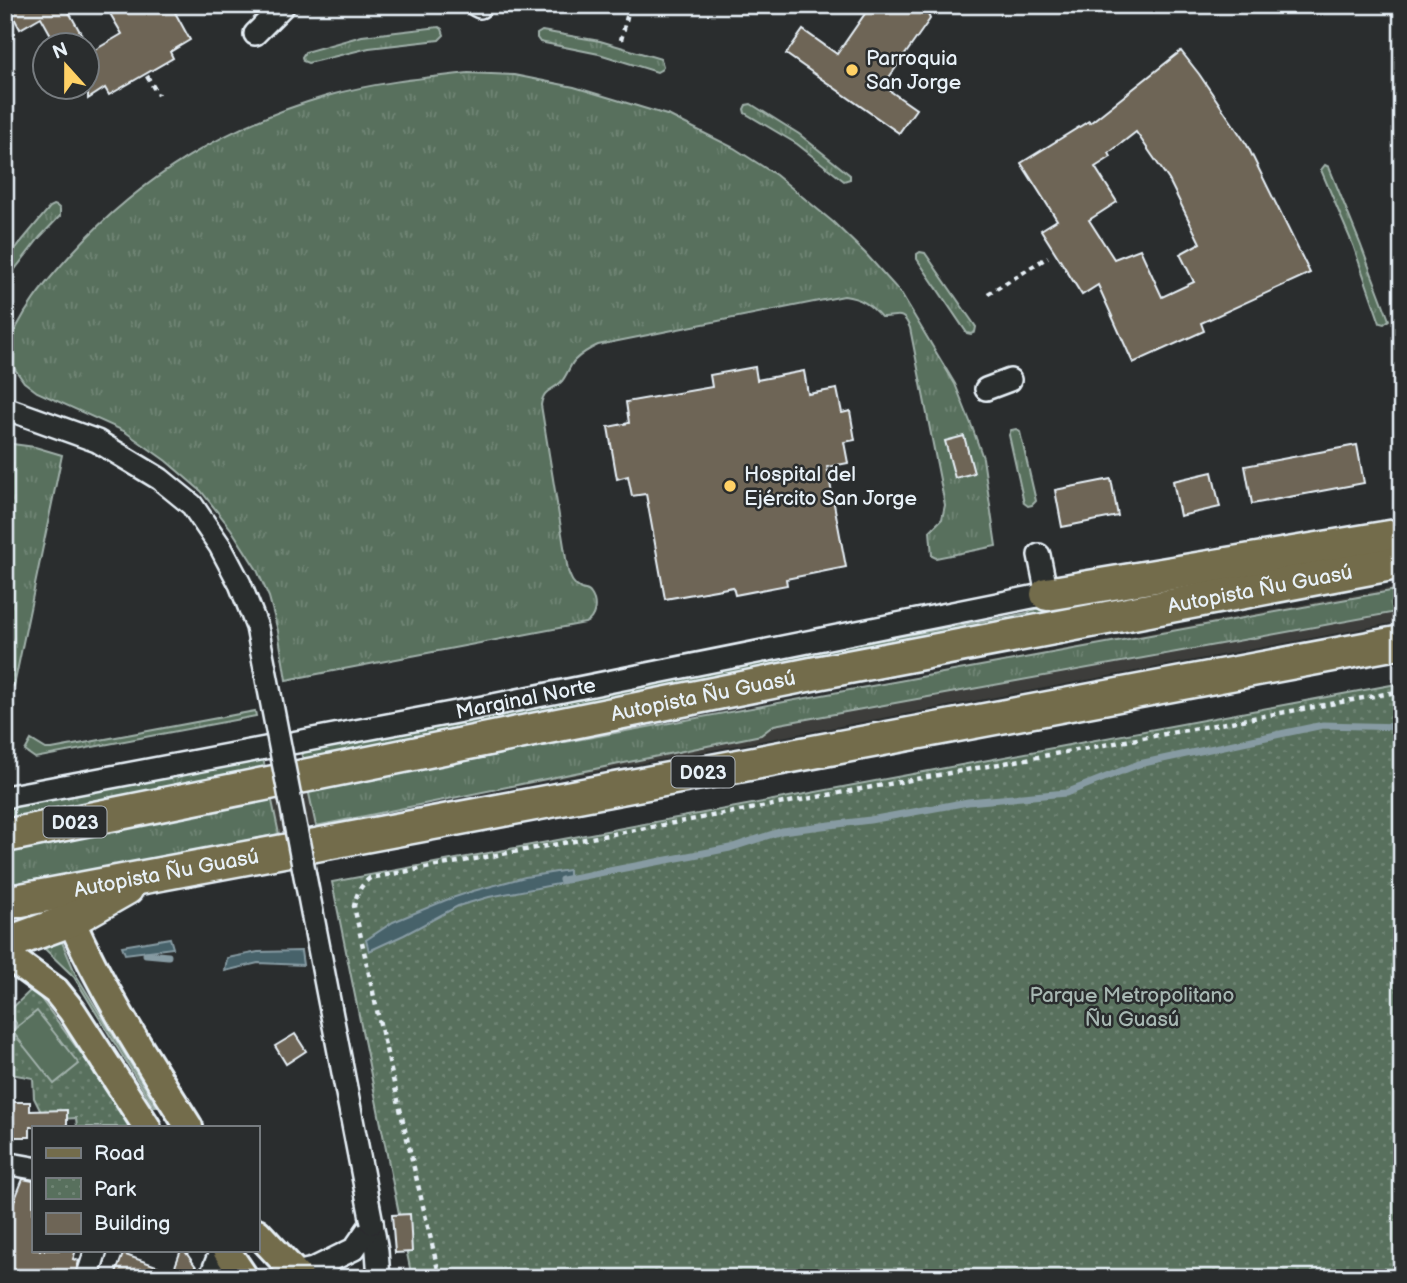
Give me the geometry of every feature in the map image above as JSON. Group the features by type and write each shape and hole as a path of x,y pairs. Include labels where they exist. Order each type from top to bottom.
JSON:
{"highway":[{"path":"1047,594 1402,535"},
{"name":"Autopista Ñu Guasú","path":"5,836 822,671 1402,562"},
{"name":"Autopista Ñu Guasú","path":"5,902 1402,642"},
{"path":"5,944 71,920 148,876"}],"main road":[{"path":"71,920 96,973 183,1125"},
{"path":"5,954 56,991 72,1011 146,1126"},
{"path":"259,1234 298,1276"},
{"path":"225,1252 245,1278"}],"street":[{"path":"256,34 284,5"},
{"path":"986,389 1010,380"},
{"path":"5,408 97,440 160,479 192,505 220,546 240,584 257,626 372,1223 379,1278"},
{"path":"1039,555 1047,594"},
{"name":"Marginal Norte","path":"5,797 483,707 1047,594"},
{"path":"5,1163 32,1168"},
{"path":"298,1276 354,1249 372,1223"},
{"path":"87,1278 95,1252"},
{"path":"210,1278 222,1252"}],"path":[{"path":"621,40 630,5"},
{"path":"147,76 158,95"},
{"path":"988,294 1048,257"},
{"path":"440,1278 355,906 357,893 362,884 370,878 1402,691"}],"shaded area":[{"path":"1402,586 1402,621 332,821 5,891 5,856 328,787"}],"green space":[{"path":"439,27 444,35 439,40 369,48 308,63 303,61 302,57 305,52 362,36"},
{"path":"542,31 600,41 661,59 663,66 657,72 599,54 540,42 537,34"},
{"path":"468,73 514,75 574,87 670,116 734,148 776,175 833,222 900,292 955,384 983,458 996,546 936,558 932,556 930,531 942,519 945,505 910,328 902,316 881,317 864,302 844,296 598,345 577,358 562,381 544,395 541,405 568,571 574,584 589,591 593,598 594,611 588,621 286,680 278,631 269,597 257,570 231,529 201,491 166,461 124,431 37,392 24,382 6,353 26,312 73,252 128,200 189,156 256,122 327,96 379,84"},
{"path":"751,104 799,134 850,175 850,179 844,181 797,144 745,113 746,105"},
{"path":"1325,165 1329,167 1389,320 1384,324 1380,323 1353,245 1321,170"},
{"path":"54,205 60,209 60,216 5,282 5,261"},
{"path":"920,252 925,253 976,327 975,332 967,333 917,259"},
{"path":"1011,430 1020,432 1036,501 1028,506 1024,503 1009,435"},
{"path":"5,443 35,447 62,455 14,686 5,680"},
{"path":"1382,549 303,761 300,747 1027,613 1052,602"},
{"path":"1402,589 1402,611 774,725 761,735 316,826 308,789"},
{"name":"Parque Metropolitano Ñu Guasú","path":"1402,683 1402,1278 412,1278 332,882"},
{"path":"255,711 256,716 35,758 25,751 31,740 46,749 52,749"},
{"path":"262,753 265,768 5,824 5,804"},
{"path":"271,796 279,834 5,888 5,851"},
{"path":"61,934 76,975 156,1106 154,1107 74,977 40,947"},
{"path":"33,988 134,1126 77,1126 76,1118 45,1120 34,1098 33,1078 5,1073 16,1023 8,1012"},
{"path":"37,1011 79,1064 54,1084 12,1031"}],"water":[{"path":"569,870 569,882 489,897 458,906 369,951 366,940 393,922 446,900 525,877"},
{"path":"170,938 173,948 125,954 122,946"},
{"path":"301,951 303,965 258,963 225,971 227,958 258,952"}],"building":[{"path":"7,5 65,5 80,32 49,32 41,17 20,29"},
{"path":"105,5 171,5 190,40 170,52 173,58 109,95 105,88 102,90 102,46 122,34"},
{"name":"Parroquia San Jorge","path":"871,5 924,5 930,19 883,86 916,109 899,133 786,54 803,30 837,54"},
{"path":"1181,51 1247,145 1310,273 1201,323 1204,331 1133,363 1098,285 1082,295 1041,230 1057,220 1021,163 1089,121 1090,123","holes":["1136,132 1169,180 1200,243 1180,254 1194,282 1162,297 1140,249 1114,259 1089,220 1117,202 1095,167 1111,157 1109,153"]},
{"name":"Hospital del Ejército San Jorge","path":"755,367 757,380 804,371 808,394 837,389 842,413 850,411 855,440 844,442 848,463 827,467 846,567 786,579 787,585 735,595 733,587 665,599 646,494 632,496 628,476 617,479 608,427 629,423 626,402 712,387 710,375"},
{"path":"964,436 974,473 955,478 945,441"},
{"path":"1357,445 1364,483 1252,504 1245,466"},
{"path":"1212,472 1220,507 1180,516 1173,481"},
{"path":"1111,479 1118,516 1062,527 1055,490"},
{"path":"295,1034 306,1051 286,1064 275,1046"},
{"path":"5,1102 30,1102 30,1111 67,1110 67,1126 32,1126 30,1137 5,1137"},
{"path":"23,1179 32,1181 32,1252 75,1252 73,1259 79,1261 74,1278 5,1278 5,1224"},
{"path":"410,1214 412,1252 395,1253 392,1215"},
{"path":"180,1252 185,1252 199,1271 197,1278 114,1278 123,1254 173,1272"}],"waterway":[{"path":"562,880 730,848 782,831 870,820 968,802 1066,793 1139,764 1323,725 1402,727"},
{"path":"146,954 168,956"}],"place":[{"name":"Parroquia San Jorge","path":"852,70"},
{"name":"Hospital del Ejército San Jorge","path":"730,486"}]}
